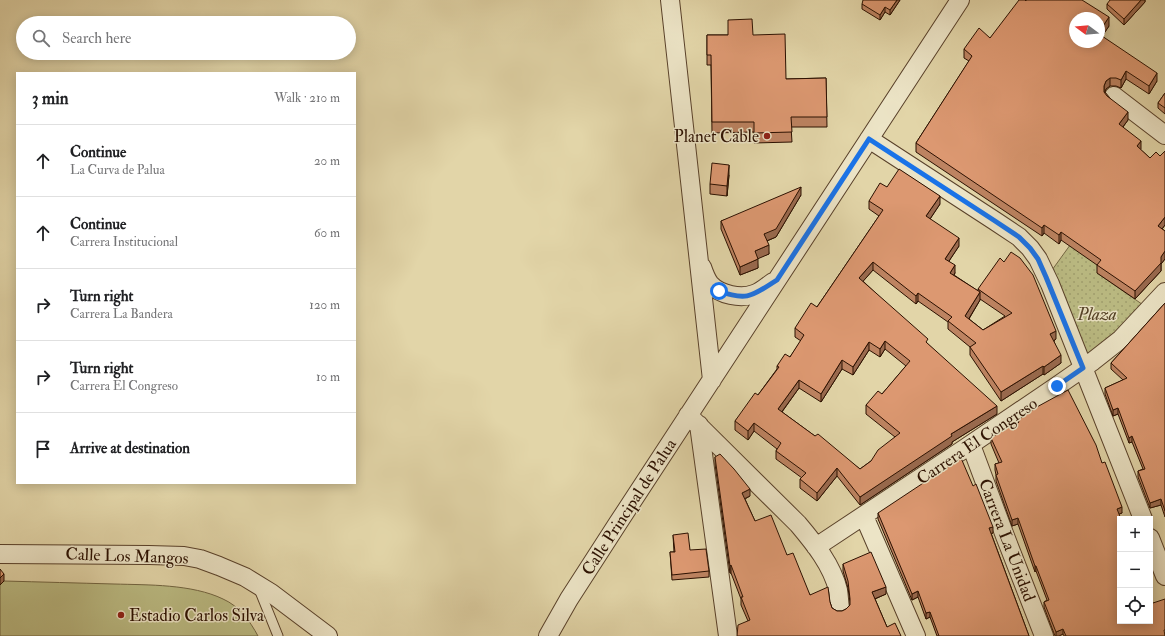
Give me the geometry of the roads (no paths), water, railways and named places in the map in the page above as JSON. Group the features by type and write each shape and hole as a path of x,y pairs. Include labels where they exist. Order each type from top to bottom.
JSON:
{"street":[{"path":"670,0 712,380"},
{"name":"Calle Principal de Palua","path":"548,636 579,584 694,420 712,380 960,0"},
{"path":"1114,96 1165,135"},
{"path":"869,139 1019,237 1038,259 1142,516"},
{"path":"699,260 711,286 730,295 742,297 755,294 777,280"},
{"name":"Carrera El Congreso","path":"816,547 971,445 1083,368 1121,338 1165,292"},
{"path":"694,420 798,524 816,547 830,567 838,590 840,608"},
{"path":"694,420 728,636"},
{"name":"Carrera La Unidad","path":"971,445 1044,636"},
{"path":"864,516 916,636"},
{"path":"1156,543 1165,576"},
{"name":"Calle Los Mangos","path":"0,554 149,555 184,556 200,559 245,577 257,584 328,636"}],"lane":[{"path":"257,584 278,636"}],"place":[{"name":"Planet Cable","path":"767,136"},
{"name":"Estadio Carlos Silva","path":"121,615"}],"park label":[{"name":"Plaza","path":"1097,314"}]}
